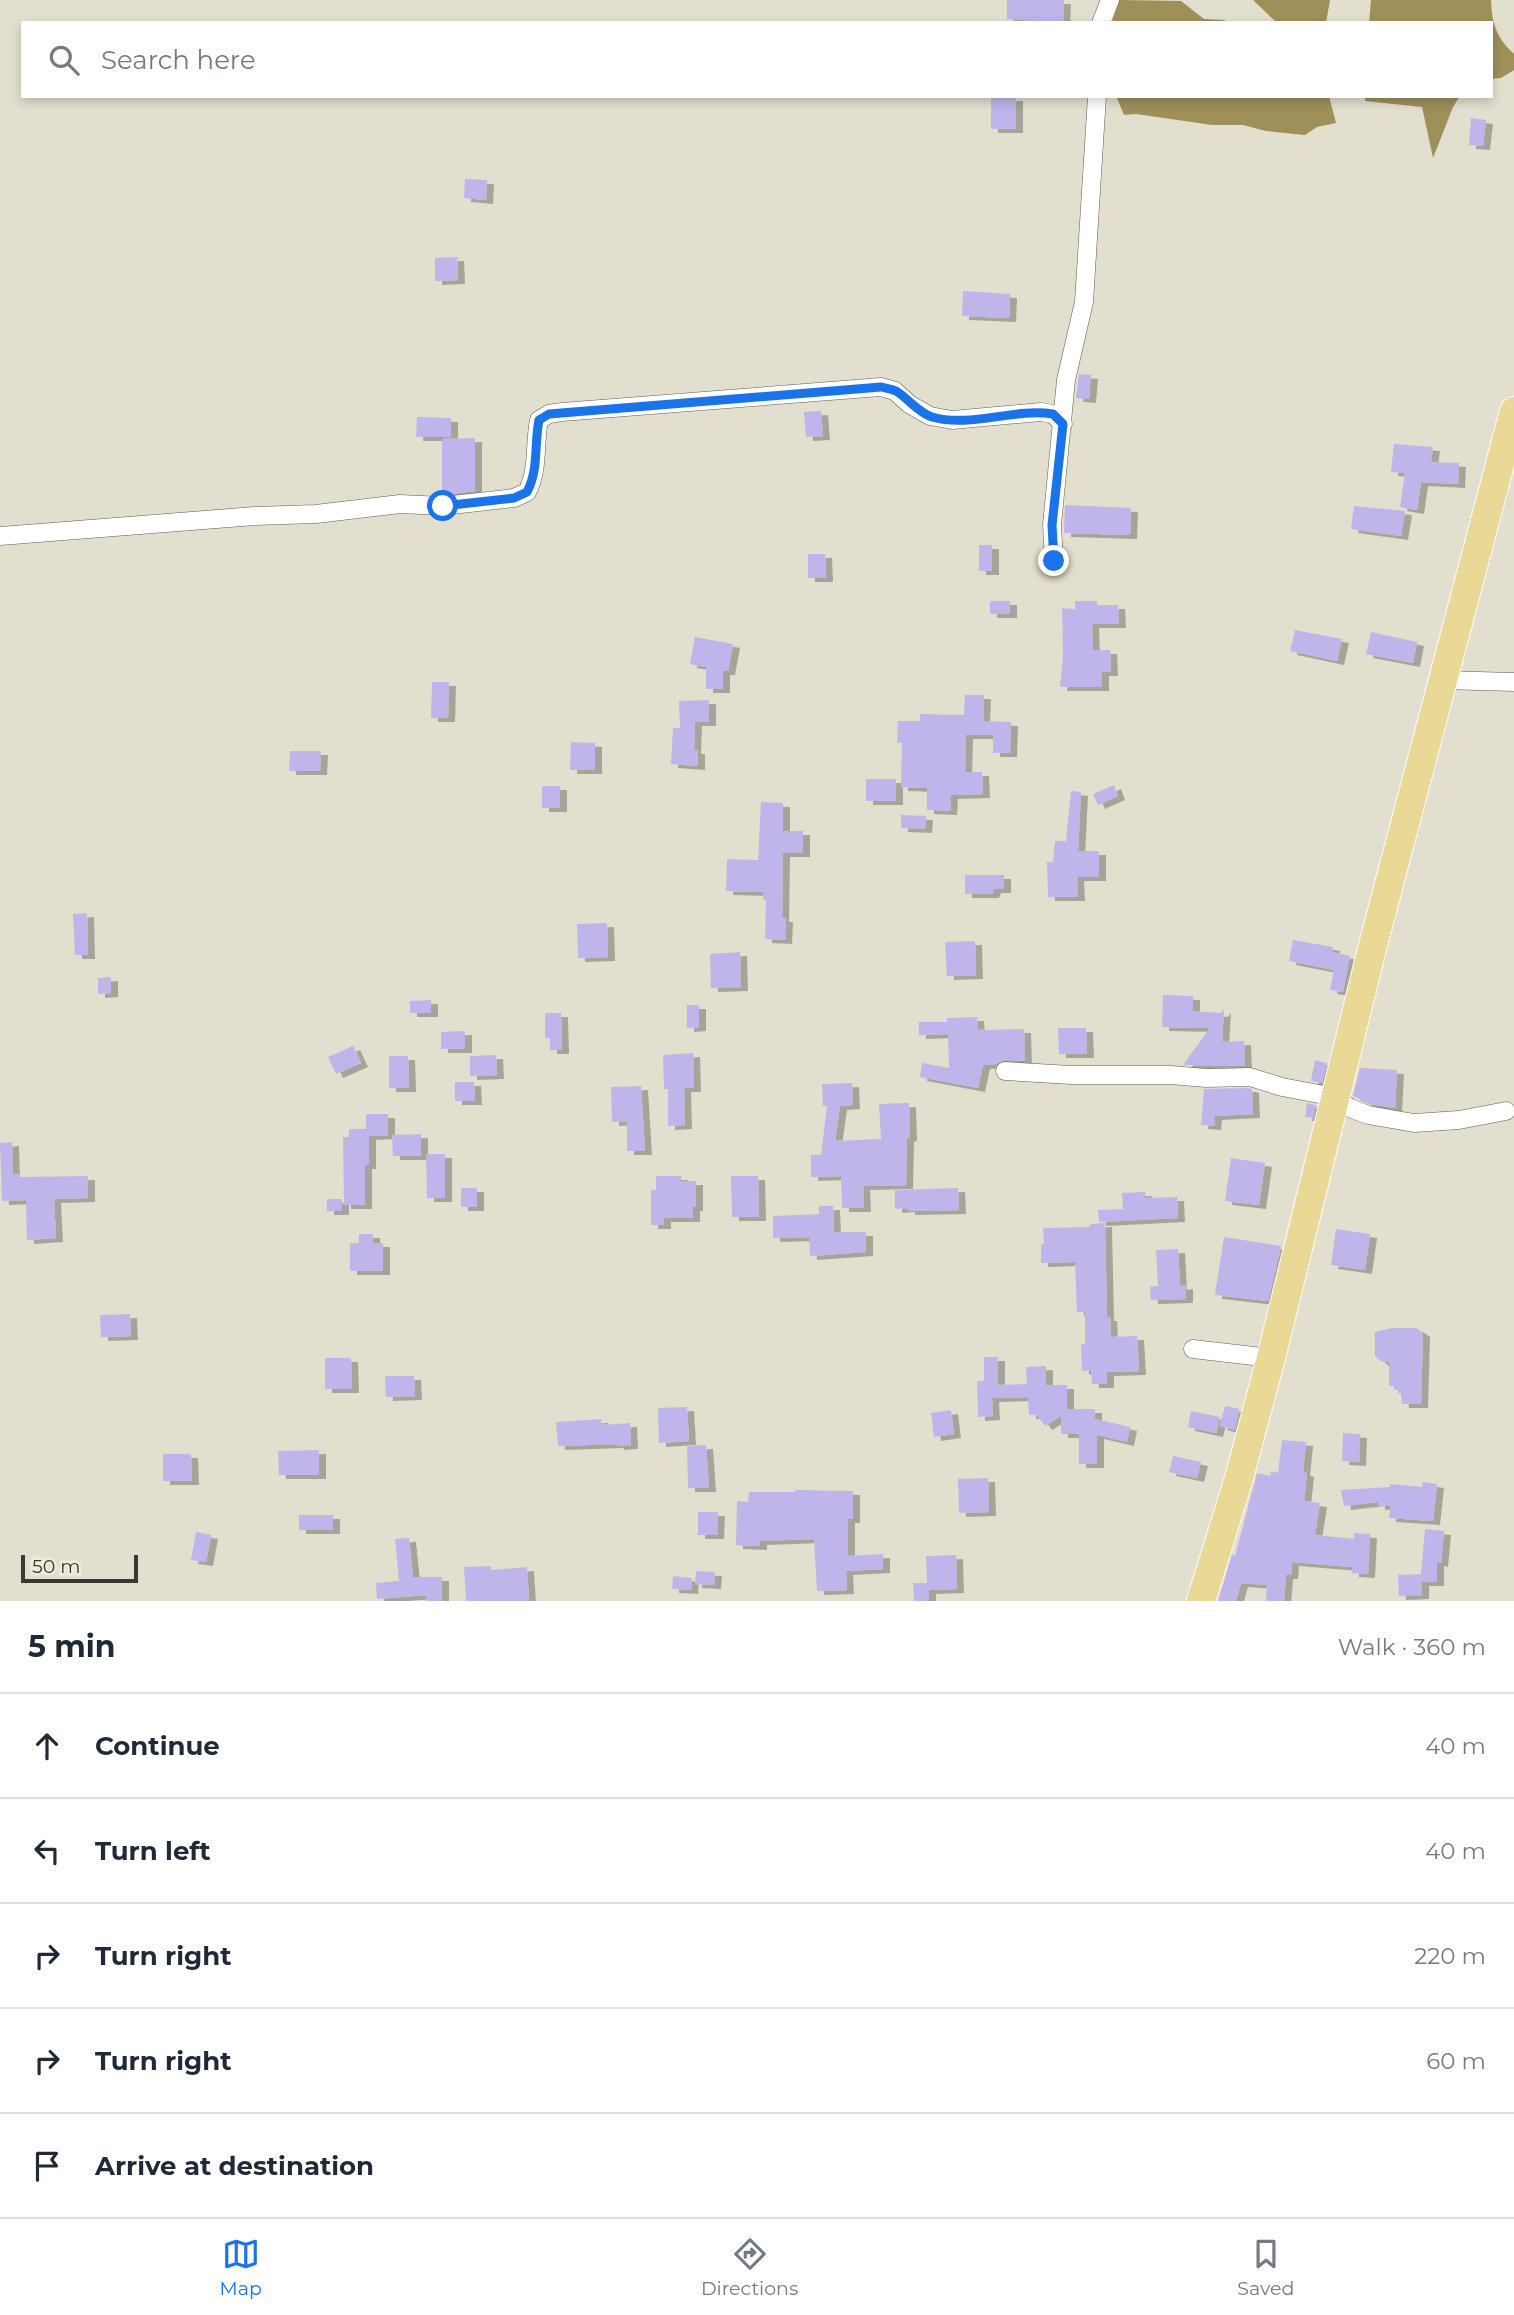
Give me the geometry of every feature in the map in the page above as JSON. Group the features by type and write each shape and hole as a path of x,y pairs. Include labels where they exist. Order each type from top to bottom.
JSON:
{"highway":[{"path":"1201,1601 1239,1478 1271,1358 1335,1097 1514,411"}],"street":[{"path":"1102,21 1110,0"},
{"path":"1054,561 1052,525 1066,380 1074,355 1084,302 1097,98"},
{"path":"0,536 255,516 316,514 400,504 443,506 514,498 527,492 536,472 536,434 539,420 549,414 562,412 881,387 895,391 909,404 930,416 952,420 1041,412 1053,414 1063,424"},
{"path":"1443,680 1514,682"},
{"path":"1006,1071 1250,1077 1282,1087 1335,1097 1350,1108 1368,1115 1414,1123 1459,1120 1506,1111"},
{"path":"1193,1349 1271,1358"}],"shaded area":[{"path":"1119,0 1181,1 1204,19 1225,21 1113,21"},
{"path":"1253,0 1330,0 1326,21 1275,21"},
{"path":"1371,0 1491,0 1496,30 1514,54 1514,70 1501,78 1493,79 1493,21 1369,21"},
{"path":"1117,98 1330,98 1336,123 1317,127 1305,135 1266,131 1243,125 1212,125 1136,114 1124,115"},
{"path":"1365,98 1459,98 1433,158 1422,107 1365,101"}],"building":[{"path":"1007,0 1064,0 1063,21 1007,19"},
{"path":"991,98 1016,98 1016,129 991,129"},
{"path":"1471,118 1486,120 1483,146 1469,145"},
{"path":"465,179 487,180 486,200 464,198"},
{"path":"457,257 458,280 435,281 435,258"},
{"path":"963,291 1010,294 1009,318 962,316"},
{"path":"1079,374 1091,375 1089,399 1076,398"},
{"path":"821,411 823,436 806,437 804,412"},
{"path":"417,417 451,418 451,437 416,437"},
{"path":"475,438 475,491 442,495 442,439"},
{"path":"1394,444 1433,447 1431,462 1459,463 1458,484 1421,482 1417,510 1400,507 1405,473 1391,472"},
{"path":"1065,505 1131,508 1130,535 1064,533"},
{"path":"1354,506 1405,511 1401,536 1351,529"},
{"path":"979,545 992,545 992,571 979,571"},
{"path":"808,554 825,554 826,578 808,578"},
{"path":"990,601 1010,601 1010,614 990,614"},
{"path":"1075,601 1118,605 1119,624 1092,624 1093,650 1110,650 1111,672 1102,672 1102,687 1060,687 1063,657 1062,608 1075,609"},
{"path":"1295,630 1342,639 1337,661 1290,651"},
{"path":"1371,632 1417,642 1413,663 1366,654"},
{"path":"695,637 733,644 728,671 723,671 723,689 706,689 706,667 690,664"},
{"path":"432,682 449,682 448,718 431,718"},
{"path":"965,695 984,695 983,721 1011,722 1010,753 993,753 993,735 966,735 965,772 982,772 983,794 951,795 950,811 927,810 927,788 901,787 902,743 897,743 898,721 920,721 920,714 964,715"},
{"path":"709,700 709,722 695,722 694,750 698,750 698,766 671,764 673,728 680,728 679,701"},
{"path":"571,742 595,743 595,770 570,770"},
{"path":"290,751 321,751 320,771 289,771"},
{"path":"866,779 896,779 896,801 866,801"},
{"path":"1114,785 1118,796 1098,805 1093,794"},
{"path":"542,786 560,786 560,808 542,808"},
{"path":"1071,791 1081,792 1078,851 1099,851 1099,877 1077,877 1078,897 1048,897 1047,862 1053,862 1055,841 1066,841"},
{"path":"761,802 783,803 783,831 803,831 803,853 783,853 782,918 786,918 785,940 765,939 766,900 763,899 763,892 726,891 727,859 758,860"},
{"path":"901,815 926,816 925,829 901,828"},
{"path":"965,875 1004,875 1004,889 994,889 992,894 965,894"},
{"path":"87,913 88,955 75,955 73,914"},
{"path":"607,923 608,957 578,958 577,924"},
{"path":"1293,940 1333,947 1332,952 1350,956 1343,992 1330,990 1334,970 1289,961"},
{"path":"975,941 976,975 947,976 945,942"},
{"path":"740,952 741,987 711,988 710,954"},
{"path":"111,977 111,993 98,994 98,978"},
{"path":"1163,995 1193,996 1193,1011 1221,1013 1224,1009 1222,1042 1244,1041 1245,1066 1183,1065 1210,1028 1162,1027"},
{"path":"431,1000 431,1013 410,1013 410,1001"},
{"path":"687,1005 699,1005 699,1027 687,1028"},
{"path":"545,1013 561,1013 562,1050 550,1050 550,1038 545,1038"},
{"path":"977,1017 978,1030 1024,1029 1025,1061 1005,1060 983,1065 978,1088 920,1077 922,1063 949,1068 948,1034 919,1035 919,1022 947,1022 947,1018"},
{"path":"1058,1028 1086,1028 1087,1054 1059,1054"},
{"path":"465,1031 465,1049 441,1049 441,1032"},
{"path":"353,1046 361,1063 336,1074 328,1057"},
{"path":"693,1053 694,1088 684,1088 685,1125 668,1126 668,1089 664,1089 663,1055"},
{"path":"496,1055 497,1075 470,1076 470,1056"},
{"path":"389,1056 408,1056 409,1088 389,1088"},
{"path":"1315,1060 1327,1063 1322,1083 1311,1081"},
{"path":"1360,1068 1397,1070 1395,1108 1371,1104 1353,1096"},
{"path":"455,1082 474,1082 475,1101 455,1101"},
{"path":"852,1083 853,1105 840,1106 835,1141 881,1139 879,1104 909,1103 910,1137 907,1138 906,1185 863,1186 864,1208 842,1208 841,1176 811,1177 811,1155 821,1155 827,1106 823,1106 822,1084"},
{"path":"641,1086 645,1151 627,1151 627,1121 612,1122 611,1087"},
{"path":"1204,1089 1252,1089 1253,1114 1215,1116 1214,1126 1201,1125"},
{"path":"1307,1103 1316,1105 1313,1118 1305,1117"},
{"path":"366,1114 388,1114 388,1135 369,1136 369,1165 365,1165 365,1205 344,1205 343,1137 349,1137 349,1129 366,1129"},
{"path":"421,1134 421,1156 393,1156 392,1135"},
{"path":"12,1142 13,1174 20,1174 21,1177 88,1176 88,1198 54,1199 56,1238 27,1240 26,1200 2,1201 0,1143"},
{"path":"426,1154 445,1154 445,1198 427,1198"},
{"path":"1231,1158 1265,1163 1259,1205 1225,1201"},
{"path":"656,1176 681,1176 681,1181 696,1181 696,1207 693,1207 693,1218 664,1218 664,1225 651,1225 651,1190 656,1190"},
{"path":"731,1176 758,1176 759,1217 732,1217"},
{"path":"461,1188 477,1188 477,1207 461,1207"},
{"path":"958,1188 959,1210 895,1209 895,1190"},
{"path":"1145,1192 1145,1198 1177,1197 1178,1218 1099,1222 1098,1210 1123,1209 1122,1193"},
{"path":"327,1199 342,1199 342,1211 327,1211"},
{"path":"819,1206 833,1206 834,1232 866,1232 866,1252 810,1256 809,1237 773,1238 773,1216 819,1214"},
{"path":"1105,1223 1107,1317 1110,1317 1111,1337 1137,1336 1139,1371 1107,1372 1107,1384 1092,1384 1091,1370 1082,1371 1081,1344 1085,1344 1085,1312 1077,1312 1075,1262 1041,1263 1041,1244 1044,1244 1043,1228 1090,1227 1090,1224"},
{"path":"1336,1229 1370,1234 1365,1270 1331,1265"},
{"path":"359,1234 373,1234 373,1243 383,1243 383,1271 350,1271 350,1243 359,1243"},
{"path":"1224,1237 1281,1246 1268,1301 1215,1295"},
{"path":"1178,1249 1180,1286 1186,1285 1186,1299 1151,1300 1150,1287 1158,1286 1156,1250"},
{"path":"130,1314 131,1336 101,1337 100,1315"},
{"path":"1392,1328 1416,1328 1423,1333 1421,1404 1402,1404 1401,1393 1398,1393 1398,1389 1394,1390 1394,1386 1389,1386 1389,1362 1382,1362 1375,1356 1375,1332"},
{"path":"984,1357 998,1357 998,1385 1027,1384 1026,1367 1046,1366 1046,1385 1067,1385 1067,1409 1095,1409 1095,1419 1130,1427 1127,1442 1097,1435 1097,1464 1079,1464 1079,1434 1061,1434 1061,1416 1045,1426 1037,1415 1029,1415 1028,1397 992,1398 993,1416 978,1417 977,1381 984,1381"},
{"path":"325,1358 351,1358 352,1389 325,1389"},
{"path":"385,1376 414,1376 415,1396 386,1397"},
{"path":"1225,1406 1239,1409 1235,1430 1220,1426"},
{"path":"687,1407 689,1441 659,1443 658,1408"},
{"path":"951,1410 954,1434 934,1437 931,1413"},
{"path":"1191,1411 1220,1417 1216,1433 1188,1427"},
{"path":"601,1419 601,1425 630,1423 631,1445 558,1446 556,1422"},
{"path":"1343,1433 1360,1434 1359,1462 1342,1461"},
{"path":"1282,1440 1306,1442 1304,1501 1320,1503 1315,1535 1354,1539 1354,1533 1370,1534 1368,1574 1352,1573 1352,1567 1292,1562 1291,1575 1286,1575 1284,1601 1266,1601 1267,1585 1241,1583 1236,1601 1218,1601 1232,1555 1235,1556 1257,1473 1270,1476 1271,1471 1278,1473"},
{"path":"706,1445 709,1488 688,1488 687,1446"},
{"path":"319,1450 319,1475 279,1475 278,1451"},
{"path":"163,1454 191,1454 192,1481 163,1481"},
{"path":"1173,1456 1201,1462 1197,1478 1169,1472"},
{"path":"988,1478 989,1512 959,1513 958,1479"},
{"path":"1423,1482 1437,1484 1433,1521 1389,1518 1391,1505 1378,1506 1378,1502 1344,1506 1341,1490 1390,1487 1390,1484 1422,1487"},
{"path":"853,1491 853,1519 848,1519 848,1556 883,1554 883,1569 846,1571 847,1590 817,1591 814,1539 760,1541 760,1546 736,1545 737,1501 748,1502 749,1492"},
{"path":"698,1512 718,1512 717,1535 698,1535"},
{"path":"299,1515 333,1515 333,1530 299,1530"},
{"path":"1425,1529 1444,1531 1441,1563 1437,1562 1437,1582 1422,1582 1422,1595 1399,1596 1398,1575 1421,1574"},
{"path":"196,1532 211,1535 206,1562 191,1560"},
{"path":"409,1538 413,1577 442,1577 442,1601 426,1601 426,1595 377,1599 376,1583 399,1581 395,1539"},
{"path":"956,1555 957,1589 929,1590 929,1601 914,1601 913,1583 927,1583 926,1556"},
{"path":"491,1566 491,1570 527,1567 529,1601 466,1601 464,1567"},
{"path":"696,1571 715,1572 714,1585 695,1584"},
{"path":"673,1576 692,1578 691,1590 672,1589"}],"route":[{"path":"443,506 514,498 527,492 536,472 536,434 539,420 549,414 881,387 895,391 909,404 930,416 952,420 1041,412 1053,414 1063,424 1052,525 1054,561"}]}
